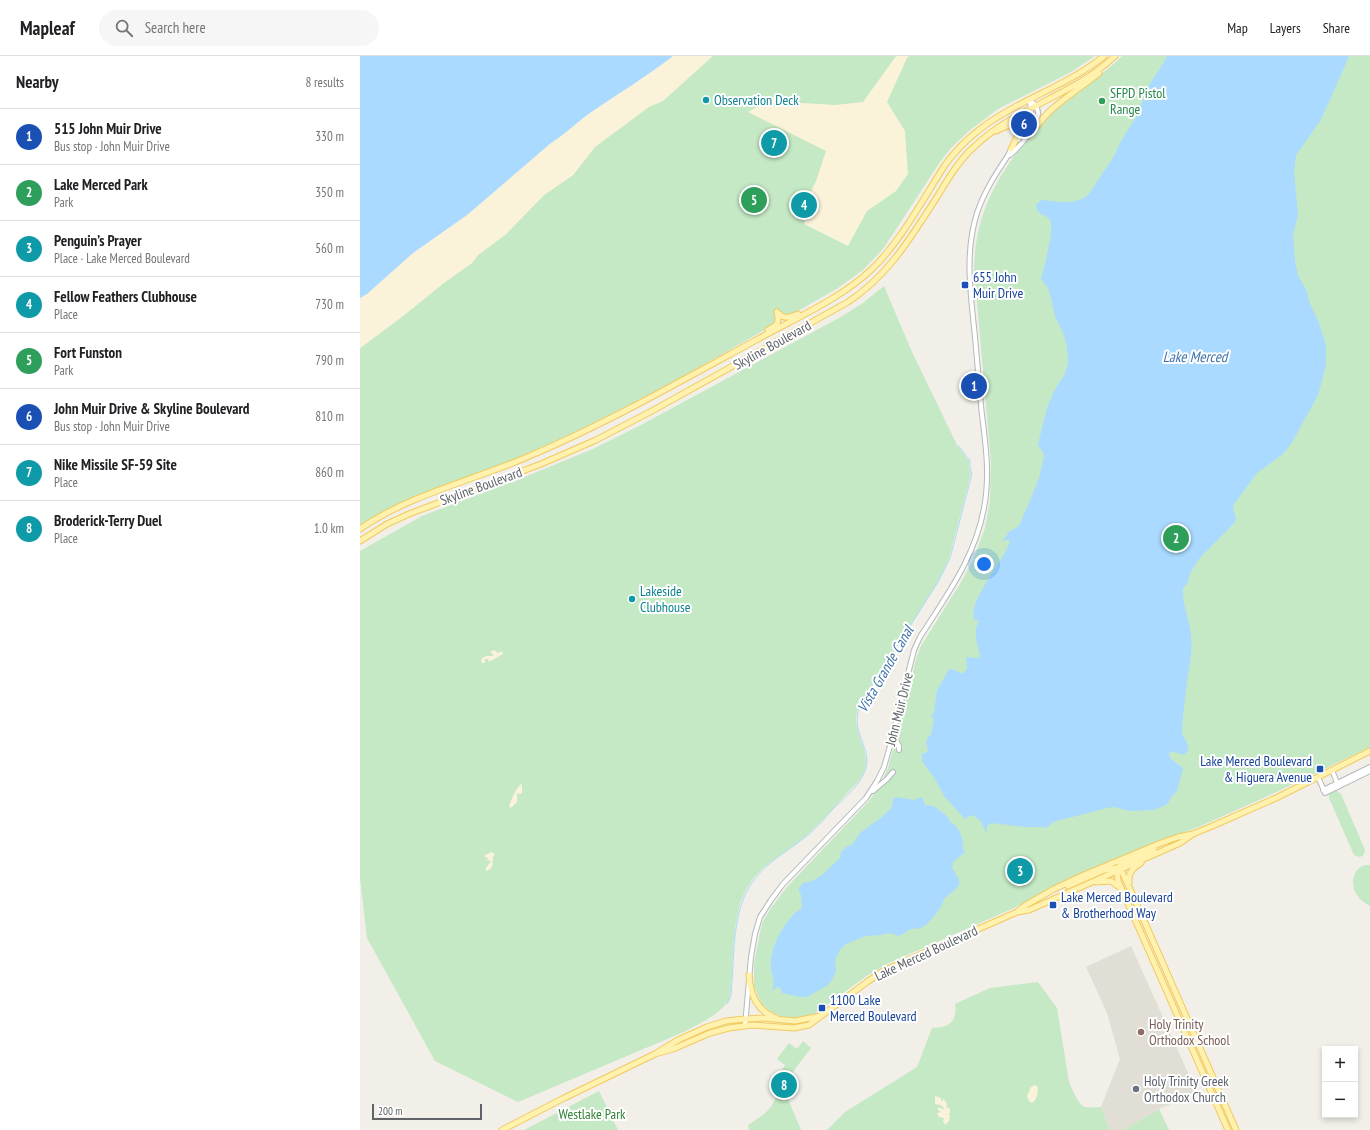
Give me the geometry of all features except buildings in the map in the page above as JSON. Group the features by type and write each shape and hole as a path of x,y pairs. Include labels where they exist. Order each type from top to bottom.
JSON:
{"main road":[{"name":"Skyline Boulevard","path":"360,529 382,515 404,504 514,463 590,429 634,407 848,288 877,264 896,240 945,165 967,140 987,124 1084,71 1104,56"},
{"name":"Skyline Boulevard","path":"360,540 387,524 408,514 541,464 602,437 848,302 871,285 891,265 905,246 953,171 967,154 986,136 1006,122 1087,77 1114,57"},
{"path":"1031,131 1036,128 1053,108 1100,72 1114,57"},
{"path":"986,136 1006,126 1014,126 1018,132 1011,149"},
{"path":"748,344 777,323 777,312 786,318 806,312"},
{"name":"Lake Merced Boulevard","path":"655,1054 673,1049 714,1032 745,1026 798,1027 812,1023 887,969 1017,912 1026,905 1060,886 1096,869 1161,843 1193,834 1272,800 1370,751"},
{"name":"Lake Merced Boulevard","path":"1017,912 1029,910 1118,869 1180,843 1193,834"},
{"path":"1171,840 1164,845 1123,863 1118,869 1118,881 1228,1130"},
{"path":"1131,891 1128,878 1132,869 1161,851"},
{"path":"1026,905 1102,871 1118,869 1125,877 1236,1130"},
{"path":"1085,884 1106,880 1111,881 1118,885 1124,895"},
{"path":"749,975 751,990 758,1005 766,1013 783,1020"},
{"name":"Lake Merced Boulevard","path":"502,1130 655,1054 674,1042 703,1028 745,1019 800,1020 820,1016"}],"street":[{"path":"1030,100 1036,105"},
{"name":"John Muir Drive","path":"745,1026 749,975 755,934 760,917 767,905 788,879 869,794 882,772 914,650 920,637 966,564 976,539 983,514 986,494 986,462 970,284 969,254 972,234 979,207 992,180 1027,125 1031,112 1030,100"},
{"name":"John Muir Drive","path":"1008,156 1031,131 1037,118 1038,112 1036,105"},
{"path":"893,734 899,746 899,750"},
{"path":"1338,785 1370,766"},
{"path":"1332,770 1338,785"},
{"path":"1318,777 1324,791 1370,771"},
{"path":"869,794 893,772"}],"shaded area":[{"name":"Holy Trinity Orthodox School","path":"1131,946 1197,1093 1159,1109 1123,1130 1110,1130 1101,1107 1120,1059 1107,1013 1086,967"}],"green space":[{"path":"673,56 1095,56 1071,72 998,109 970,130 951,148 940,162 883,249 863,270 838,288 684,376 599,421 558,441 446,486 360,529 360,348 472,263 478,255 505,235 544,195 573,175 648,76"},
{"path":"1122,56 1370,56 1370,747 1268,796 1203,825 1120,858 1061,884 1014,908 889,963 868,975 813,1015 794,1019 780,1016 770,1011 762,1004 754,986 754,963 762,923 787,887 869,801 880,786 888,768 916,659 921,646 960,584 973,560 985,528 990,501 991,462 974,268 975,249 982,217 994,188 1002,174 1039,123 1059,105 1114,64"},
{"path":"884,286 912,352 958,447 969,460 971,474 949,558 938,582 858,708 856,718 857,728 865,754 866,763 864,773 857,783 813,830 768,864 752,880 740,904 737,915 730,998 722,1009 711,1017 686,1031 518,1102 435,1061 367,938 360,878 360,551 422,516 593,449 641,425 839,318 863,303"},
{"path":"1334,791 1341,794 1365,850 1363,856 1359,857 1354,855 1329,798 1329,795"},
{"path":"1365,865 1370,865 1370,906 1364,903 1357,895 1353,887 1357,870"},
{"path":"1038,982 1057,1008 1069,1082 1082,1106 1101,1107 1110,1130 827,1130 845,1112 917,1067 932,1028 943,1027 951,1023 955,1015 955,1004 990,988"},
{"path":"803,1041 811,1048 789,1077 781,1071 785,1065 777,1059 789,1043 797,1049"},
{"path":"781,1082 801,1130 749,1130 748,1125 770,1108 776,1097"},
{"name":"Westlake Park","path":"599,1091 618,1130 524,1130"},
{"path":"1159,1109 1169,1130 1123,1130"}],"sand":[{"path":"673,56 713,56 663,101 649,107 595,147 573,175 544,195 505,235 478,255 472,263 360,348 360,298 367,294 413,253 467,215 551,143 588,115"},
{"path":"896,56 909,56 887,102 905,131 908,174 896,191 867,211 848,246 804,224 809,210 809,195 816,181 826,151 748,112 776,96 786,102 835,105 863,102"},
{"path":"494,650 498,653 502,651 503,654 489,662 488,659 485,659 485,663 482,663 481,659 486,656 493,656 490,652"},
{"path":"521,784 522,793 517,793 517,802 511,808 509,806"},
{"path":"492,852 495,855 493,857 492,867 486,871 486,868 491,861 487,860 488,858 485,857 485,855"},
{"path":"1034,1085 1038,1088 1038,1093 1032,1103 1027,1097 1031,1087"},
{"path":"935,1096 941,1098 941,1101 943,1101 943,1098 947,1104 946,1109 948,1107 950,1109 950,1113 948,1114 950,1115 949,1121 945,1125 943,1121 944,1118 939,1117 937,1113 941,1112 938,1108 943,1110 944,1108 941,1105 935,1104"}],"water":[{"path":"360,56 673,56 642,79 587,115 551,143 467,215 413,253 367,294 360,298"},
{"name":"Lake Merced","path":"1167,56 1349,56 1320,121 1296,155 1294,172 1298,215 1293,235 1295,260 1298,276 1307,291 1309,301 1319,323 1326,345 1326,364 1317,397 1291,444 1283,454 1257,473 1234,504 1233,508 1236,519 1234,523 1199,559 1190,573 1188,583 1183,588 1192,648 1182,730 1188,748 1184,755 1171,751 1169,755 1171,759 1183,768 1177,791 1166,805 1153,810 1130,811 1114,807 1107,808 1053,822 1047,828 991,823 987,826 986,834 983,825 977,818 971,815 965,819 944,796 935,779 922,761 922,754 928,750 926,742 931,735 934,719 931,718 934,712 937,690 948,670 951,669 963,673 967,669 966,657 978,658 980,656 976,634 979,621 974,619 976,602 1010,542 1009,540 1005,540 1002,542 1009,532 1019,526 1036,486 1044,456 1038,444 1047,408 1054,391 1065,374 1068,363 1067,346 1064,335 1055,316 1049,290 1041,279 1048,248 1051,224 1048,218 1038,211 1036,205 1041,200 1071,202 1077,201 1088,195 1114,156 1121,141 1136,117 1149,85"},
{"path":"896,797 914,800 922,797 925,805 934,806 948,817 950,822 956,826 962,837 965,852 953,862 952,868 959,880 958,886 946,897 933,917 921,928 911,929 898,936 887,933 866,936 846,944 839,951 835,960 836,970 828,985 807,997 799,997 782,993 778,986 772,990 774,981 771,961 774,946 785,924 802,907 799,888 803,883 812,881 822,875 840,858 841,852 846,847 853,844 860,833 882,817 892,807 893,799"}],"waterway":[{"name":"Vista Grande Canal","path":"727,1004 731,996 737,920 740,908 749,887 769,864 815,829 854,789 867,766 865,748 857,722 858,711 863,700 938,582 950,558 972,474 970,460 958,446"}],"place":[{"name":"Observation Deck","path":"706,100"},
{"name":"SFPD Pistol Range","path":"1102,101"},
{"name":"John Muir Drive & Skyline Boulevard","path":"1024,124"},
{"name":"Nike Missile SF-59 Site","path":"774,143"},
{"name":"Fort Funston","path":"754,200"},
{"name":"Fellow Feathers Clubhouse","path":"804,205"},
{"name":"655 John Muir Drive","path":"965,285"},
{"name":"515 John Muir Drive","path":"974,386"},
{"name":"Lake Merced Park","path":"1176,538"},
{"name":"Lakeside Clubhouse","path":"632,599"},
{"name":"Lake Merced Boulevard & Higuera Avenue","path":"1320,769"},
{"name":"Penguin’s Prayer","path":"1020,871"},
{"name":"Lake Merced Boulevard & Brotherhood Way","path":"1053,905"},
{"name":"1100 Lake Merced Boulevard","path":"822,1008"},
{"name":"Holy Trinity Orthodox School","path":"1141,1032"},
{"name":"Broderick-Terry Duel","path":"784,1085"},
{"name":"Holy Trinity Greek Orthodox Church","path":"1136,1089"}]}
